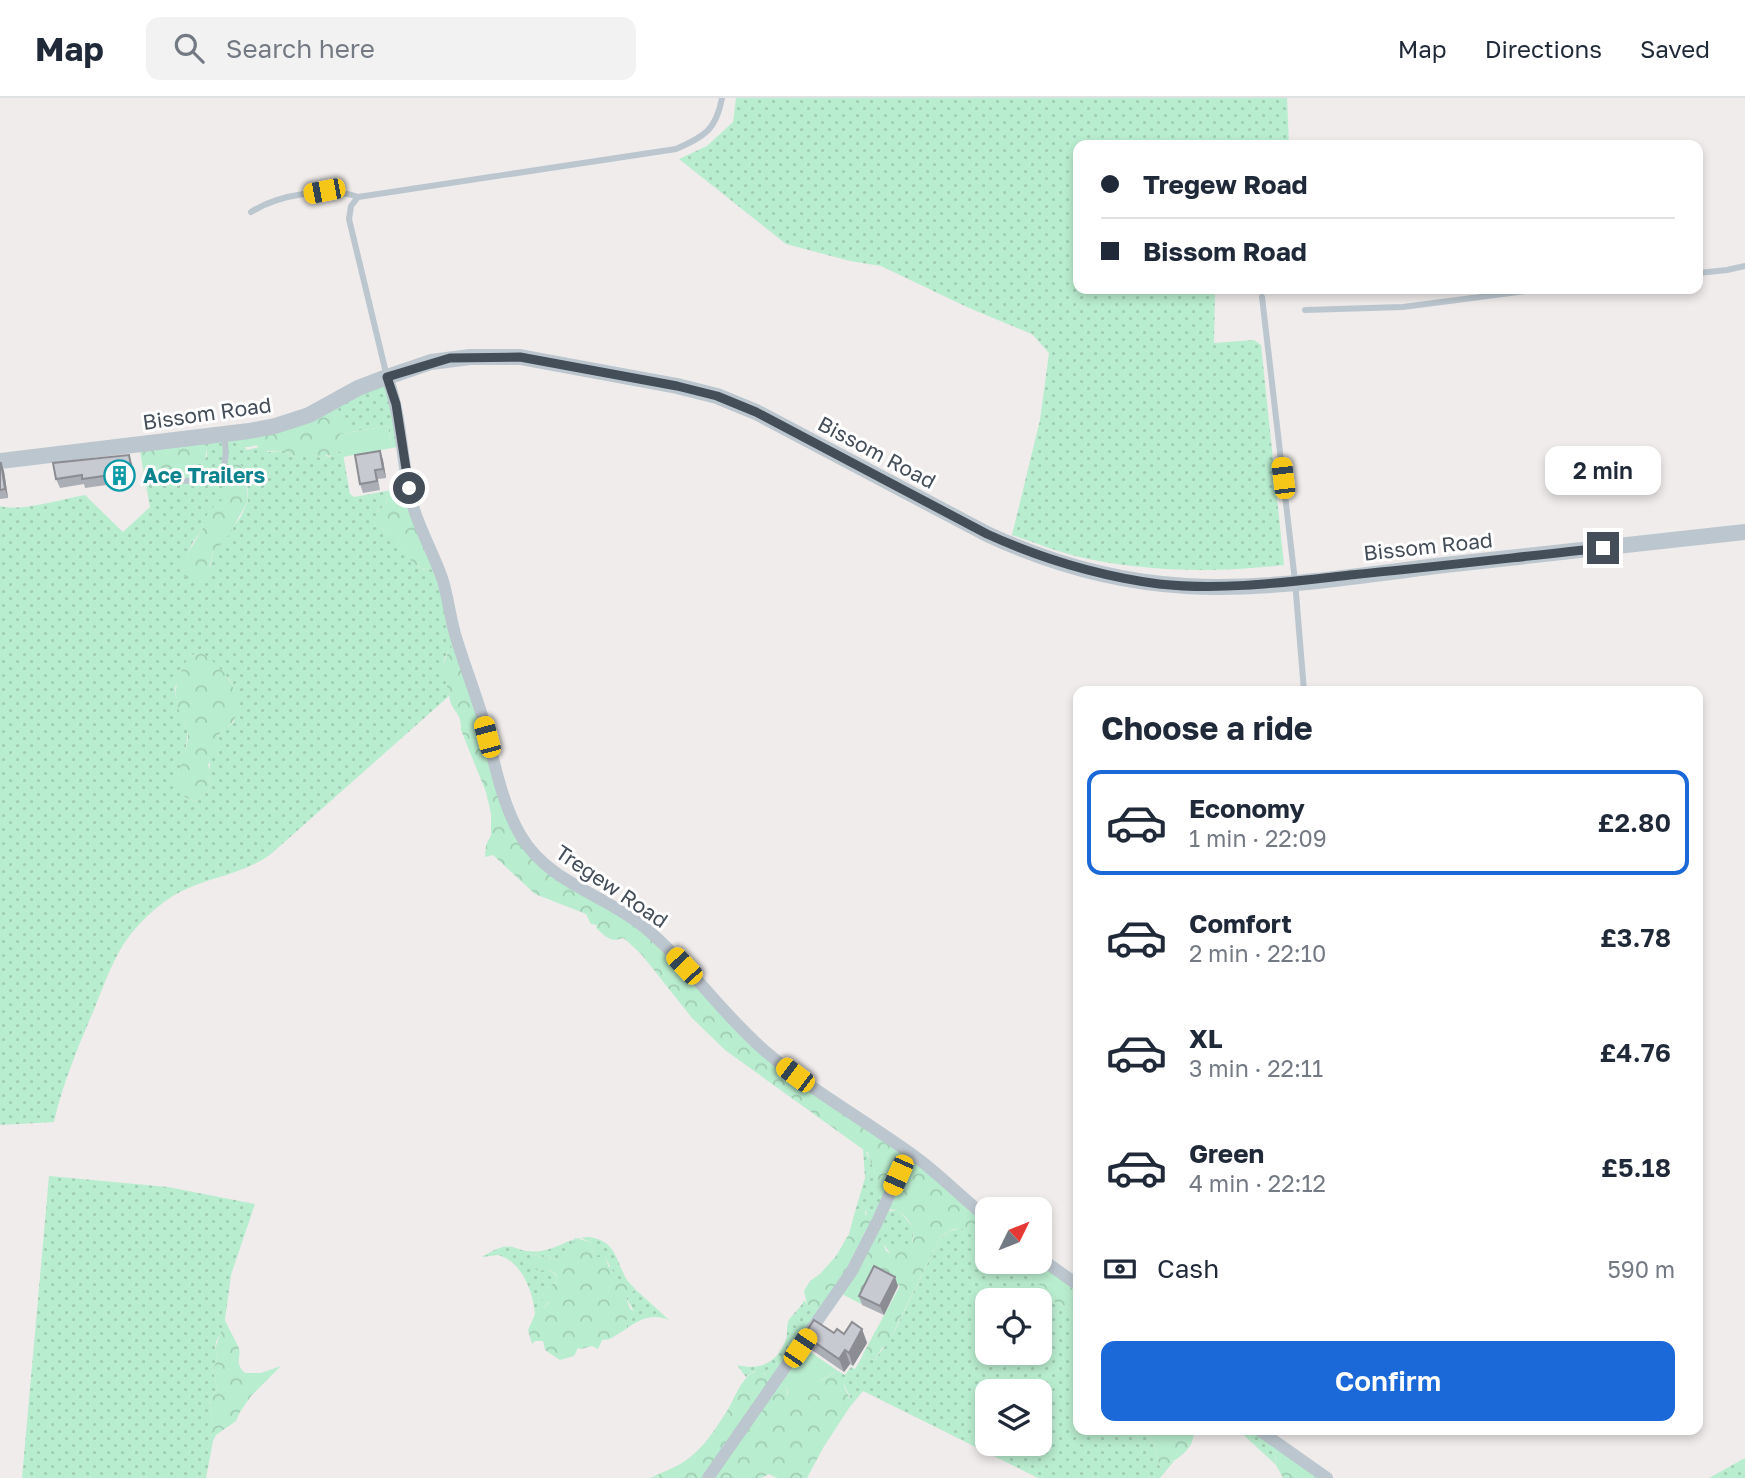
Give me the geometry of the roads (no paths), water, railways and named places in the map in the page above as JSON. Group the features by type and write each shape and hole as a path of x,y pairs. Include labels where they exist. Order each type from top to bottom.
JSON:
{"street":[{"name":"Bissom Road","path":"0,461 275,426 309,415 358,388 450,358 508,356 543,360 717,396 756,412 987,534 1049,559 1128,579 1173,585 1216,586 1295,581 1745,532"},
{"name":"Tregew Road","path":"387,377 396,404 414,508 438,565 455,632 513,821 527,845 540,861 557,874 644,927 740,1027 779,1062 908,1153 975,1208"},
{"path":"709,1478 845,1282 873,1231 908,1153"},
{"path":"1052,1267 1073,1281"},
{"path":"1266,1435 1327,1478"}],"lane":[{"path":"251,212 263,204 324,191 345,192 358,197 676,149 702,138 718,118 722,98"},
{"path":"358,197 351,206 349,219 387,377"},
{"path":"1703,272 1745,265"},
{"path":"1305,310 1403,307 1503,294"},
{"path":"1262,297 1295,581 1304,686"},
{"path":"146,482 211,479 224,466 227,458 224,434"}],"place":[{"name":"Ace Trailers","path":"120,475"}]}
